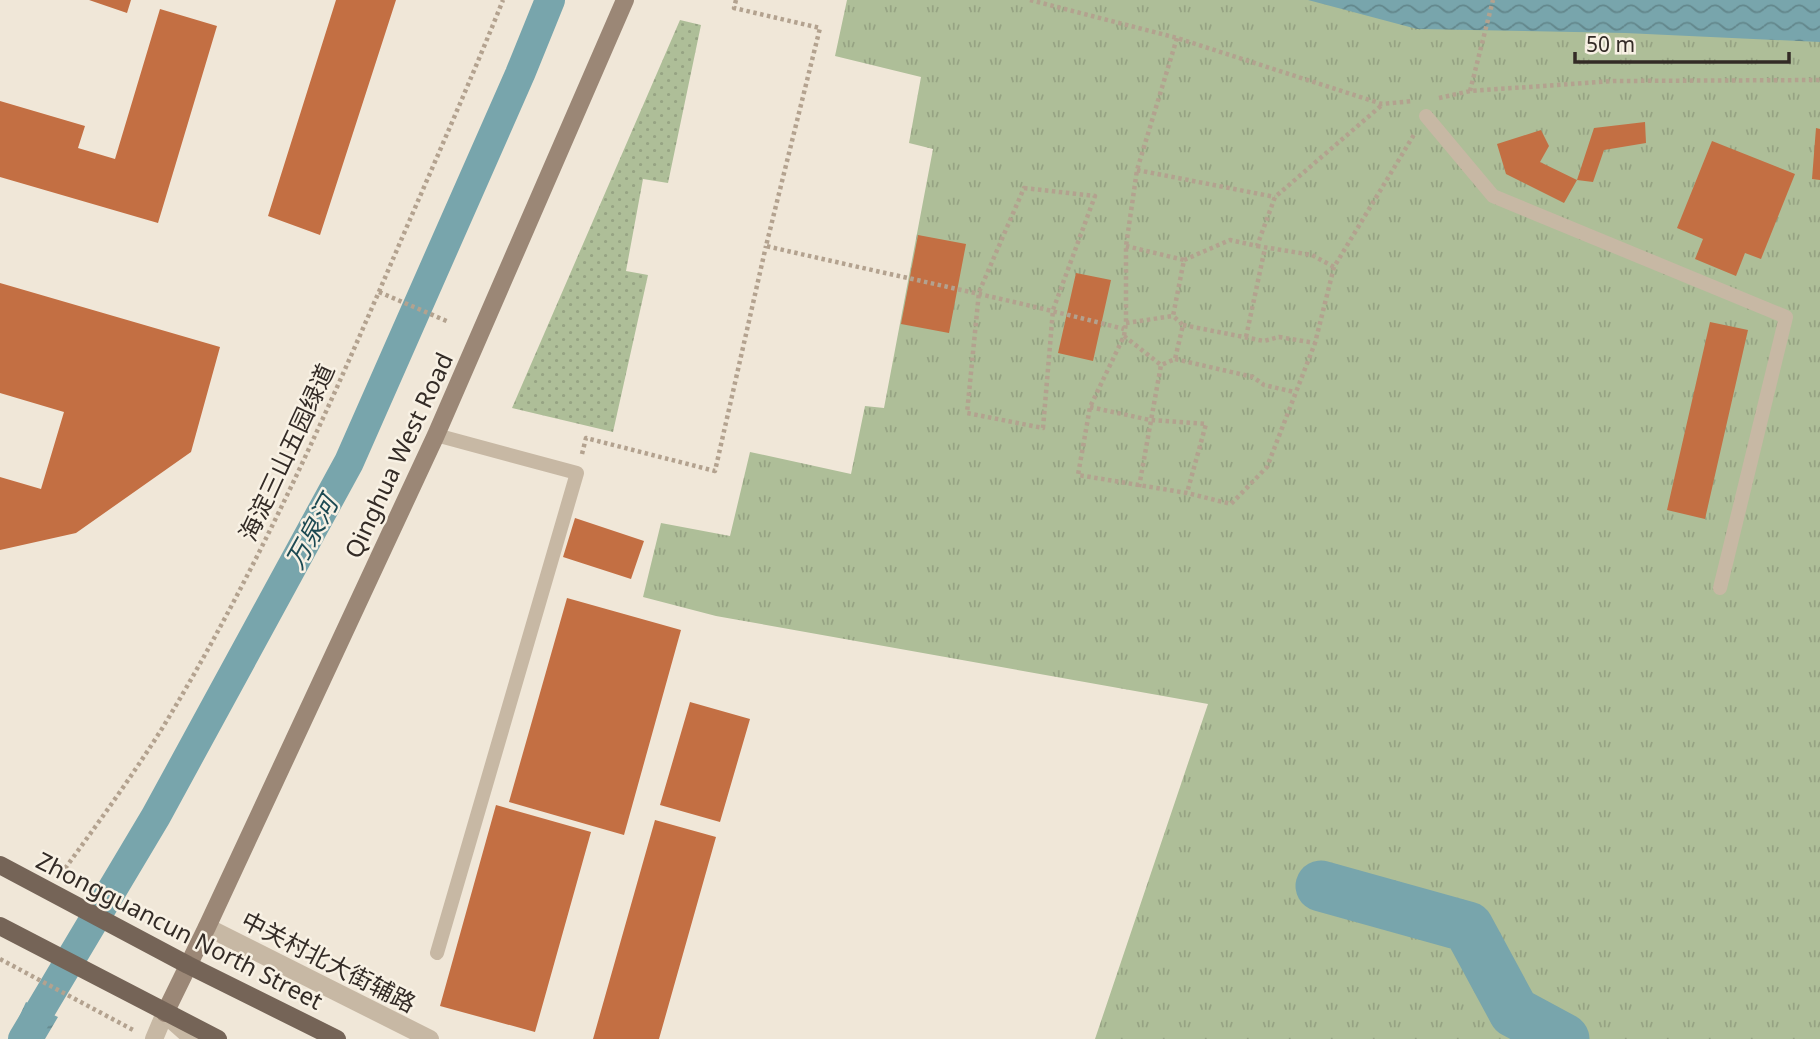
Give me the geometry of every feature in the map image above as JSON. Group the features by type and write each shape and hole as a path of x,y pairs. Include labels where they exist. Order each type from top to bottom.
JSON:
{"main road":[{"name":"Qinghua West Road","path":"165,1013 436,435 625,0"},
{"name":"Zhongguancun North Street","path":"0,865 188,965 337,1039"},
{"path":"0,926 218,1039"}],"street":[{"name":"中关村北大街辅路","path":"207,927 430,1039"},
{"path":"147,1037 165,1013 193,1039"}],"lane":[{"path":"1426,116 1493,196 1786,317 1720,587"},
{"path":"436,435 578,474 437,954"}],"path":[{"name":"海淀三山五园绿道","path":"49,891 136,769 164,725 226,614 297,474 379,292 503,0"},
{"path":"578,474 586,438 715,471 766,246 820,28 734,8 736,0"},
{"path":"1030,0 1178,38 1382,104 1436,99 1470,91 1614,81 1820,80"},
{"path":"1470,91 1493,0"},
{"path":"1178,38 1137,170 1126,246 1124,336 1090,407 1078,475 1231,504 1267,467 1315,343 1334,267 1436,99"},
{"path":"1257,246 1275,197 1382,104"},
{"path":"1137,170 1275,197"},
{"path":"1024,188 1095,197 1053,310 1043,428 967,413 979,292 1024,188"},
{"path":"1126,246 1184,260 1230,240 1312,255 1334,267"},
{"path":"766,246 1125,326 1173,316"},
{"path":"1246,337 1265,248"},
{"path":"1173,316 1184,260"},
{"path":"379,292 449,322"},
{"path":"1173,316 1183,325 1264,341 1279,337 1315,343"},
{"path":"1175,359 1183,325"},
{"path":"1124,336 1161,365"},
{"path":"1161,365 1175,359 1253,377 1264,385 1294,392"},
{"path":"1139,486 1161,365"},
{"path":"1090,407 1150,420 1206,424 1188,494"},
{"path":"0,960 147,1037"}],"green space":[{"path":"847,0 1820,0 1820,1039 1095,1039 1208,704 716,616 643,597 661,523 730,536 750,452 851,474 865,406 884,408 933,149 909,143 921,77 835,56"},
{"path":"680,20 701,25 668,183 643,179 626,271 648,275 613,432 512,408"}],"water":[{"path":"1308,0 1820,0 1820,42 1625,33 1417,29"},
{"path":"26,1002 58,1017 45,1039 9,1039"}],"building":[{"path":"89,0 131,0 127,13"},
{"path":"336,0 396,0 320,235 268,216"},
{"path":"160,9 217,26 158,223 0,177 0,101 85,126 78,148 115,159"},
{"path":"1645,122 1646,143 1604,150 1593,182 1577,180 1594,128"},
{"path":"1816,128 1820,129 1820,180 1812,179"},
{"path":"1541,130 1549,146 1540,162 1577,180 1564,203 1506,174 1497,144"},
{"path":"1712,141 1795,174 1761,259 1745,253 1736,276 1695,259 1703,239 1677,228"},
{"path":"918,235 966,244 949,333 901,324"},
{"path":"1076,273 1111,280 1093,361 1058,353"},
{"path":"0,283 220,347 191,452 76,533 0,550 0,477 41,489 64,412 0,393"},
{"path":"1710,322 1748,330 1705,519 1667,510"},
{"path":"575,518 644,541 631,579 563,557"},
{"path":"567,598 681,630 624,835 509,802"},
{"path":"690,702 750,719 720,822 660,805"},
{"path":"496,805 591,832 535,1032 440,1006"},
{"path":"655,820 716,837 659,1039 593,1039"}],"waterway":[{"name":"万泉河","path":"23,1039 156,816 349,462 550,0"},
{"path":"1321,886 1468,927 1514,1012 1564,1039"}]}
